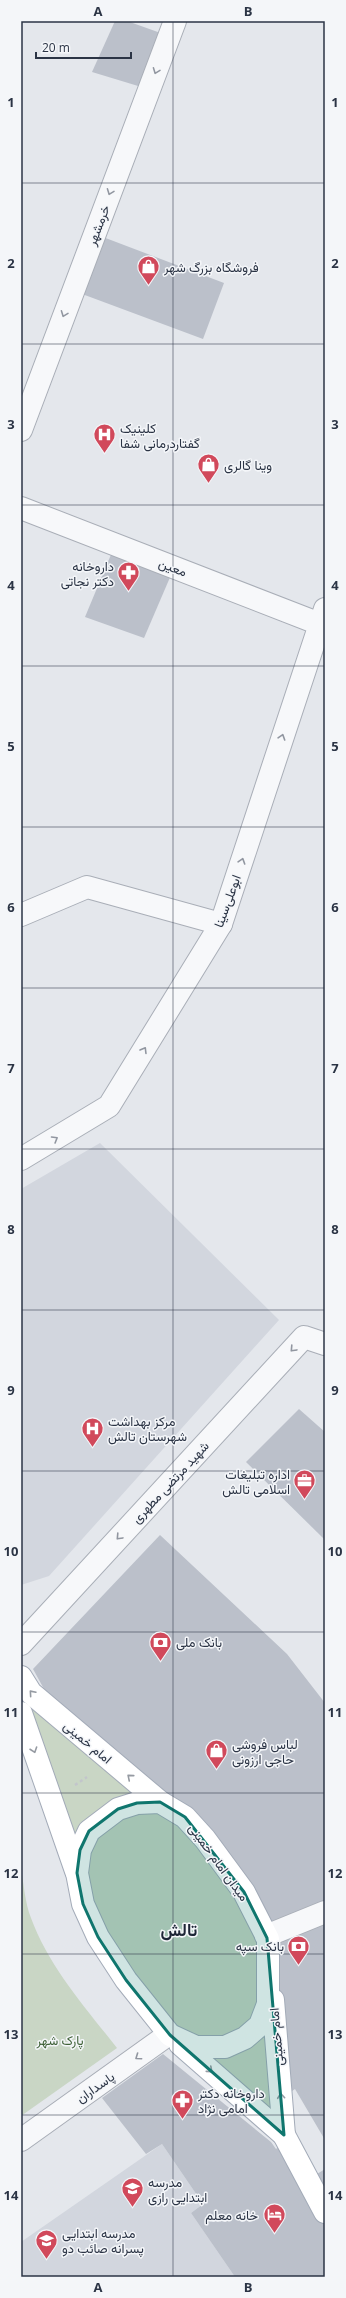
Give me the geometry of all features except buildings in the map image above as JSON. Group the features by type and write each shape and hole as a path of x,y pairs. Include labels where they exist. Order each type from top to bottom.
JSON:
{"main road":[{"name":"امام خمینی","path":"21,1677 31,1694 160,1802"},
{"path":"21,1713 77,1873"},
{"name":"میدان امام خمینی","path":"160,1802 186,1817 205,1839 244,1892 267,1938 268,2004 260,2025 245,2038 225,2048 196,2047 170,2034 126,1980 98,1937 83,1904 77,1873 80,1850 89,1831 102,1819 118,1809 137,1803 160,1802"},
{"name":"امام خمینی","path":"267,1938 284,2135"},
{"name":"امام خمینی","path":"170,2034 284,2135 325,2212"}],"street":[{"name":"خرمشهر","path":"21,430 175,21"},
{"name":"معین","path":"21,508 323,620"},
{"name":"ابوعلی‌سینا","path":"21,1159 109,1106 221,924 323,620"},
{"path":"21,915 87,888 221,924"},
{"name":"شهید مرتضی مطهری","path":"21,1644 304,1337 325,1344"},
{"path":"267,1938 325,1912"},
{"path":"267,1938 325,1916"},
{"name":"پاسداران","path":"21,2140 170,2034"}],"path":[{"path":"52,1802 110,1760"}],"highlighted area":[{"path":"160,1802 185,1817 244,1892 267,1938 284,2135 170,2035 126,1980 98,1937 83,1904 77,1873 80,1850 89,1831 118,1809 137,1803"}],"shaded area":[{"name":"مرکز بهداشت شهرستان تالش","path":"100,1143 279,1320 49,1576 21,1585 21,1189"},
{"name":"مدرسه ابتدایی رازی","path":"162,2144 203,2204 191,2213 235,2277 21,2277 21,2242"}],"green space":[{"path":"21,1677 185,1817 265,1934 284,2133 172,2036 99,1937 21,1713"},
{"name":"پارک شهر","path":"21,1869 29,1912 48,1953 80,2002 117,2048 21,2116"}],"place":[{"name":"فروشگاه بزرگ شهر","path":"149,286"},
{"name":"کلینیک گفتاردرمانی شفا","path":"105,454"},
{"name":"وینا گالری","path":"208,484"},
{"name":"داروخانه دکتر نجاتی","path":"129,592"},
{"name":"مرکز بهداشت شهرستان تالش","path":"92,1448"},
{"name":"اداره تبلیغات اسلامی تالش","path":"305,1500"},
{"name":"بانک ملی","path":"161,1662"},
{"name":"لباس فروشی حاجی ارزونی","path":"216,1770"},
{"name":"بانک سپه","path":"299,1966"},
{"name":"داروخانه دکتر امامی نژاد","path":"182,2120"},
{"name":"مدرسه ابتدایی رازی","path":"133,2208"},
{"name":"خانه معلم","path":"274,2234"},
{"name":"مدرسه ابتدایی پسرانه صائب دو","path":"47,2260"}],"district":[{"name":"تالش","path":"179,1929"}]}
